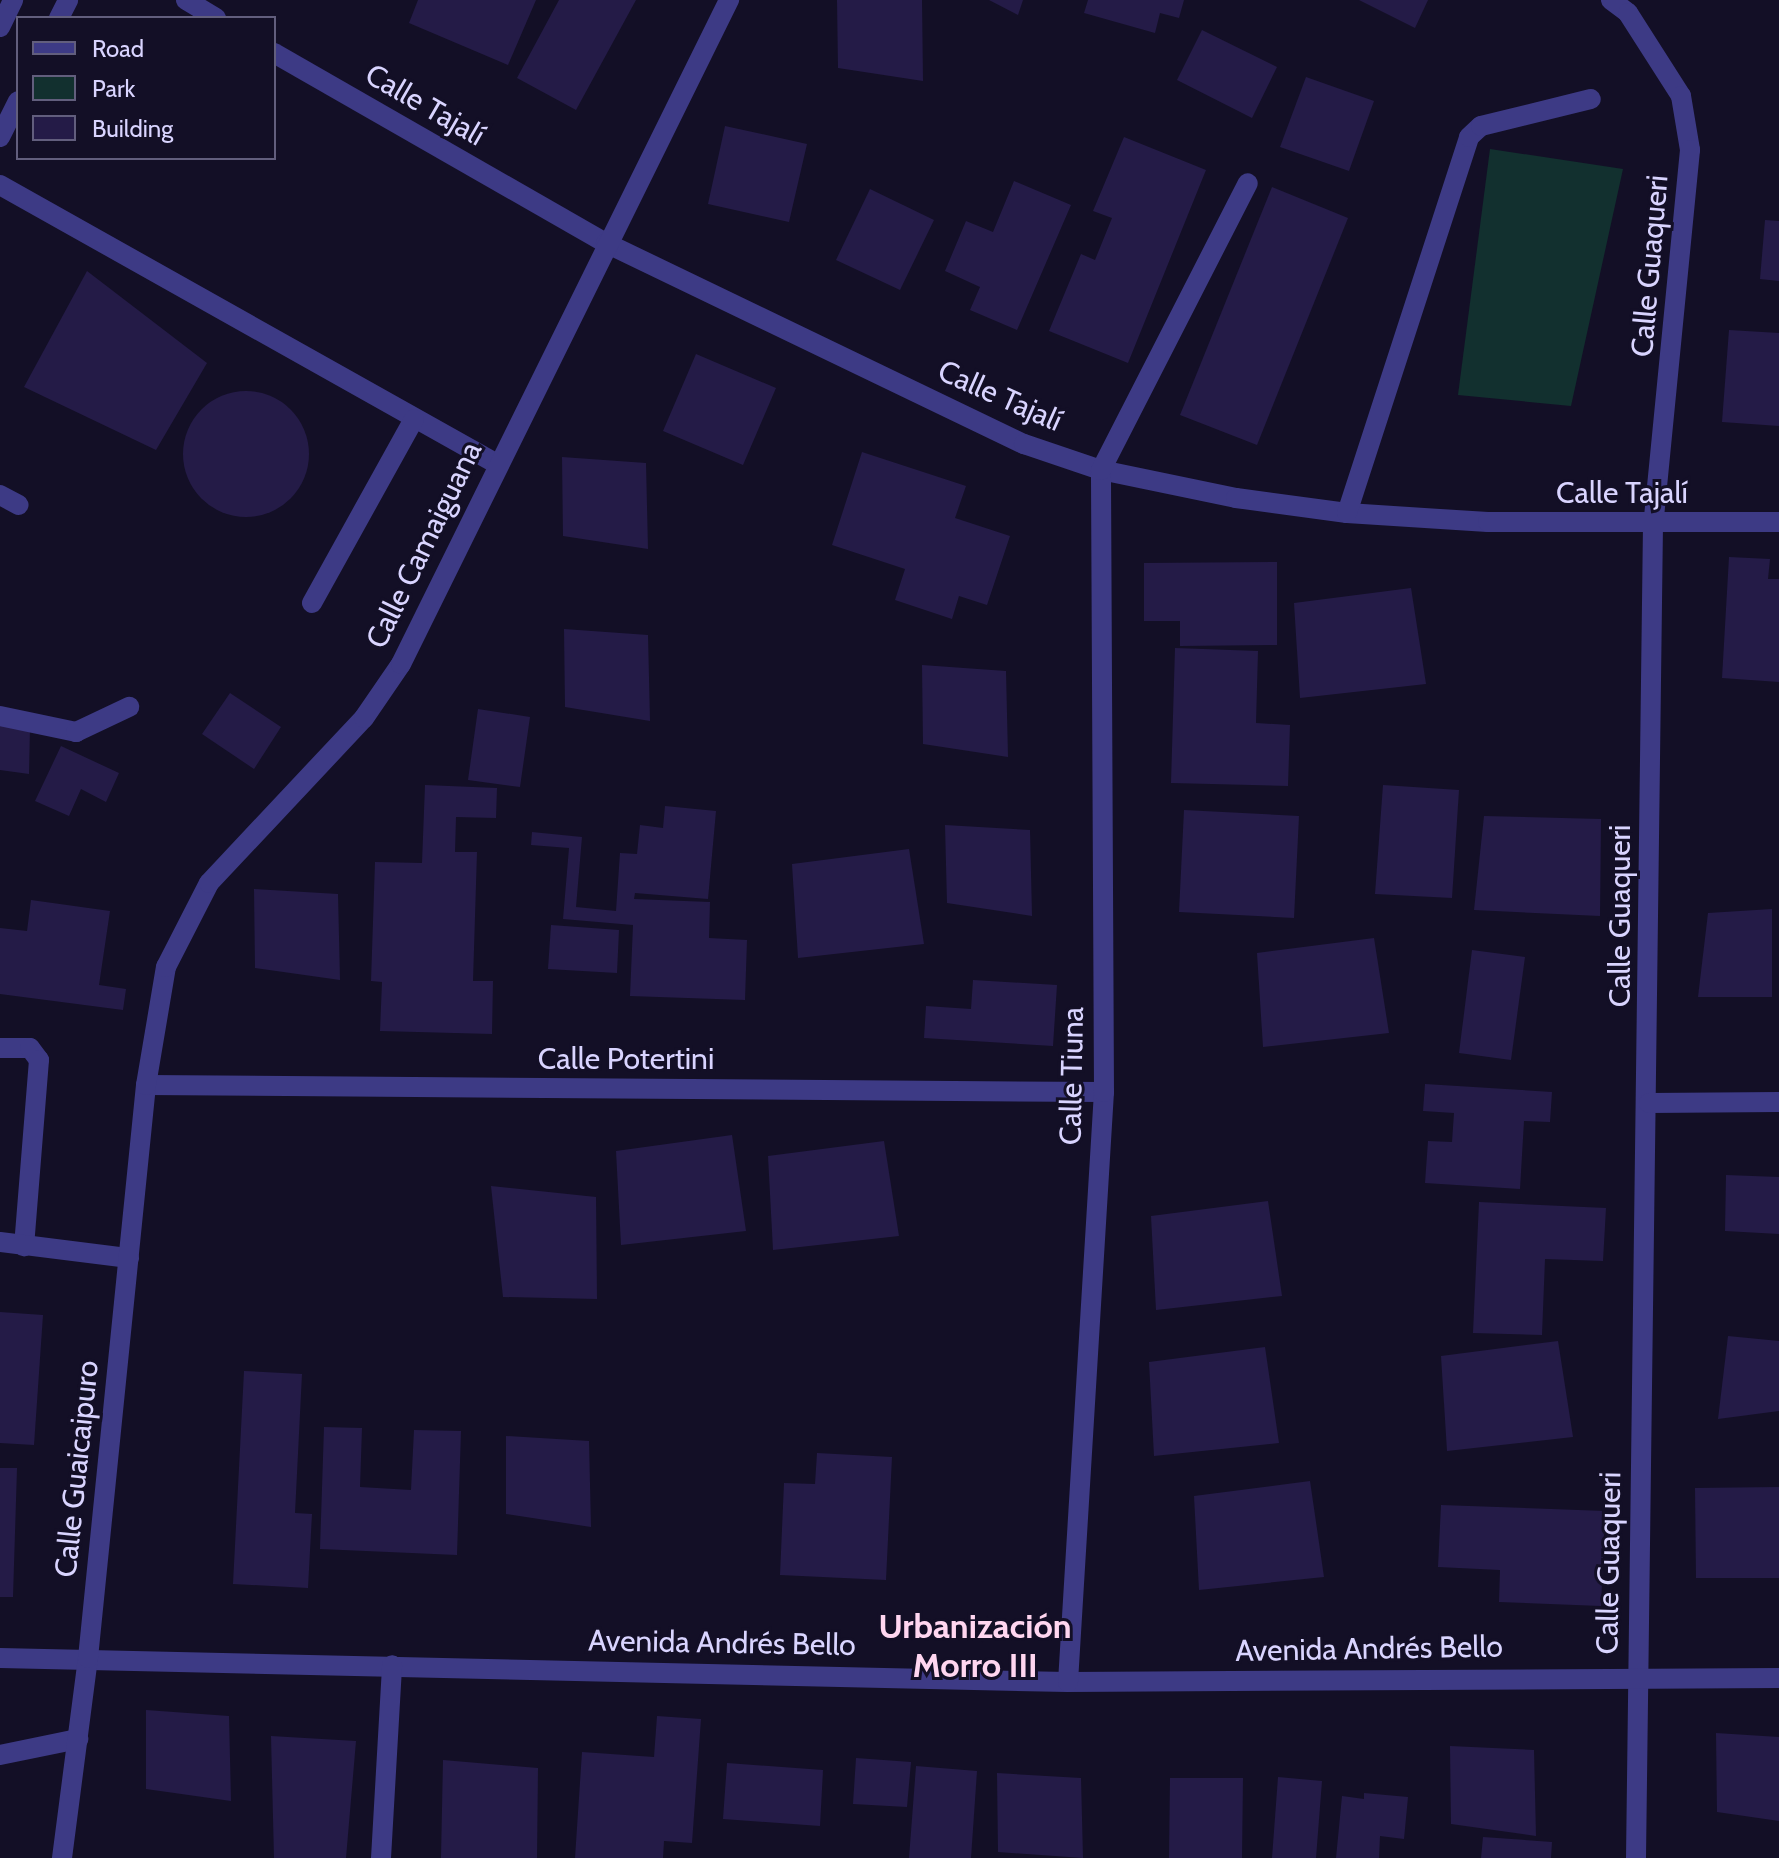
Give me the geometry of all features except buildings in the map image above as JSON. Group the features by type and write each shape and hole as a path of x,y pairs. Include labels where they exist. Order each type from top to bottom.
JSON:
{"street":[{"path":"0,27 13,0"},
{"path":"186,0 213,16"},
{"name":"Calle Camaiguana","path":"146,1085 166,967 209,883 364,718 401,664 606,243 729,0"},
{"name":"Calle Guaqueri","path":"1611,0 1628,13 1681,96 1690,150 1653,524 1649,1103 1636,1677 1636,1858"},
{"name":"Calle Tajalí","path":"276,54 606,243 1024,444 1101,470 1236,498 1347,513 1653,524 1779,522"},
{"path":"1347,513 1469,137 1481,126 1591,99"},
{"path":"0,137 16,105"},
{"path":"1101,470 1248,183"},
{"path":"0,185 497,464"},
{"path":"312,603 414,419"},
{"name":"Calle Tiuna","path":"1068,1682 1104,1092 1101,470"},
{"path":"0,495 19,505"},
{"path":"0,716 76,732 129,707"},
{"path":"0,1048 30,1048 39,1060 24,1246"},
{"name":"Calle Potertini","path":"146,1085 1104,1092"},
{"name":"Calle Guaicaipuro","path":"62,1858 88,1658 146,1085"},
{"path":"1649,1103 1779,1102"},
{"path":"0,1242 129,1258"},
{"name":"Avenida Andrés Bello","path":"0,1658 1068,1682 1779,1678"},
{"path":"381,1858 392,1665"},
{"path":"0,1755 78,1739"}],"green space":[{"path":"1490,149 1623,169 1571,406 1458,395"}],"district":[{"name":"Urbanización Morro III","path":"975,1646"}]}
